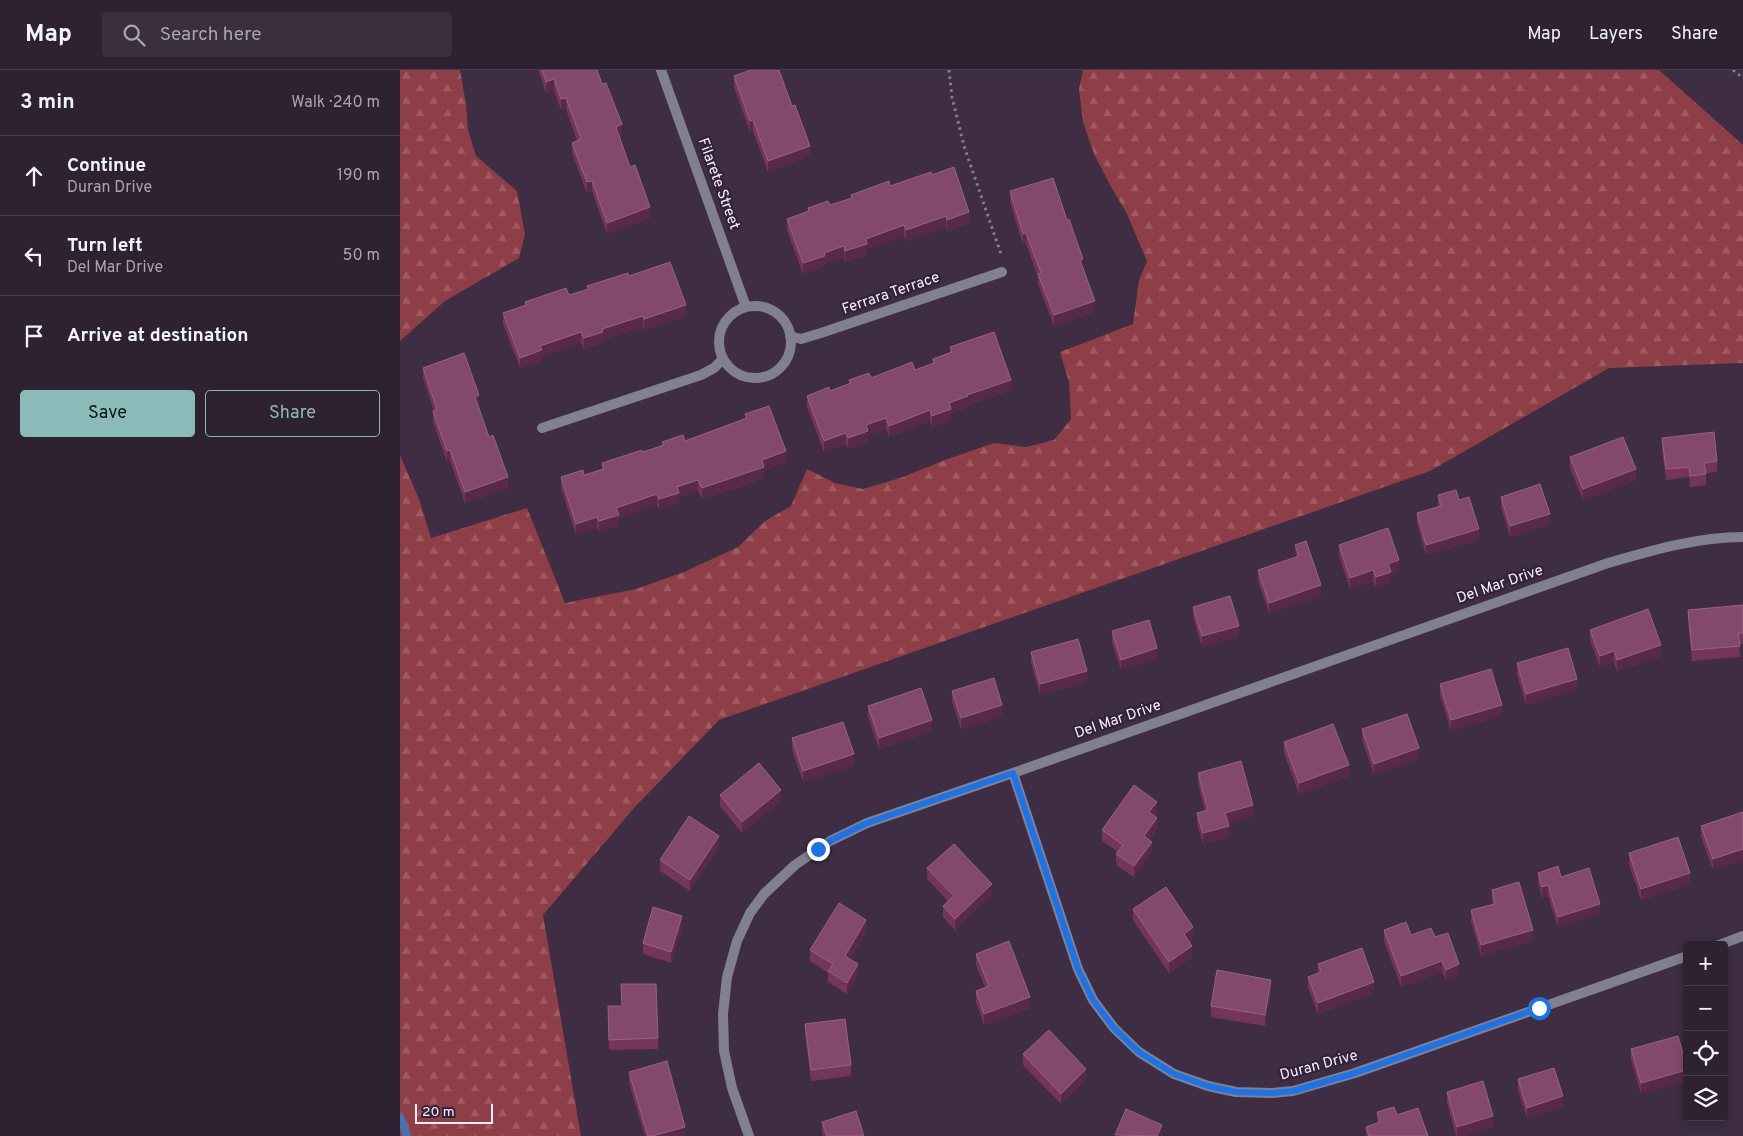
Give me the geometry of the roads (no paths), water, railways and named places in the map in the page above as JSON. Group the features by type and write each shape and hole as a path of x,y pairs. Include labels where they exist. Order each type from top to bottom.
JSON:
{"street":[{"name":"Filarete Street","path":"661,70 746,307"},
{"name":"Ferrara Terrace","path":"790,336 801,339 813,336 1002,272"},
{"path":"746,307 766,308 774,312 785,323 790,336 790,352 785,362 777,370 757,378 739,374 728,366 723,359 719,341 721,330 731,315 746,307"},
{"path":"542,428 701,375 714,368 723,359"},
{"name":"Del Mar Drive","path":"749,1136 730,1079 724,1051 723,1014 727,976 737,941 750,914 764,894 795,865 830,841 867,823 1608,563 1678,544 1718,537 1743,537"},
{"name":"Duran Drive","path":"1013,773 1078,969 1093,1000 1114,1028 1139,1052 1174,1074 1208,1086 1236,1092 1272,1093 1293,1091 1355,1073 1683,957"},
{"path":"1728,942 1743,936"}],"waterway":[{"path":"400,1117 407,1136"}]}
